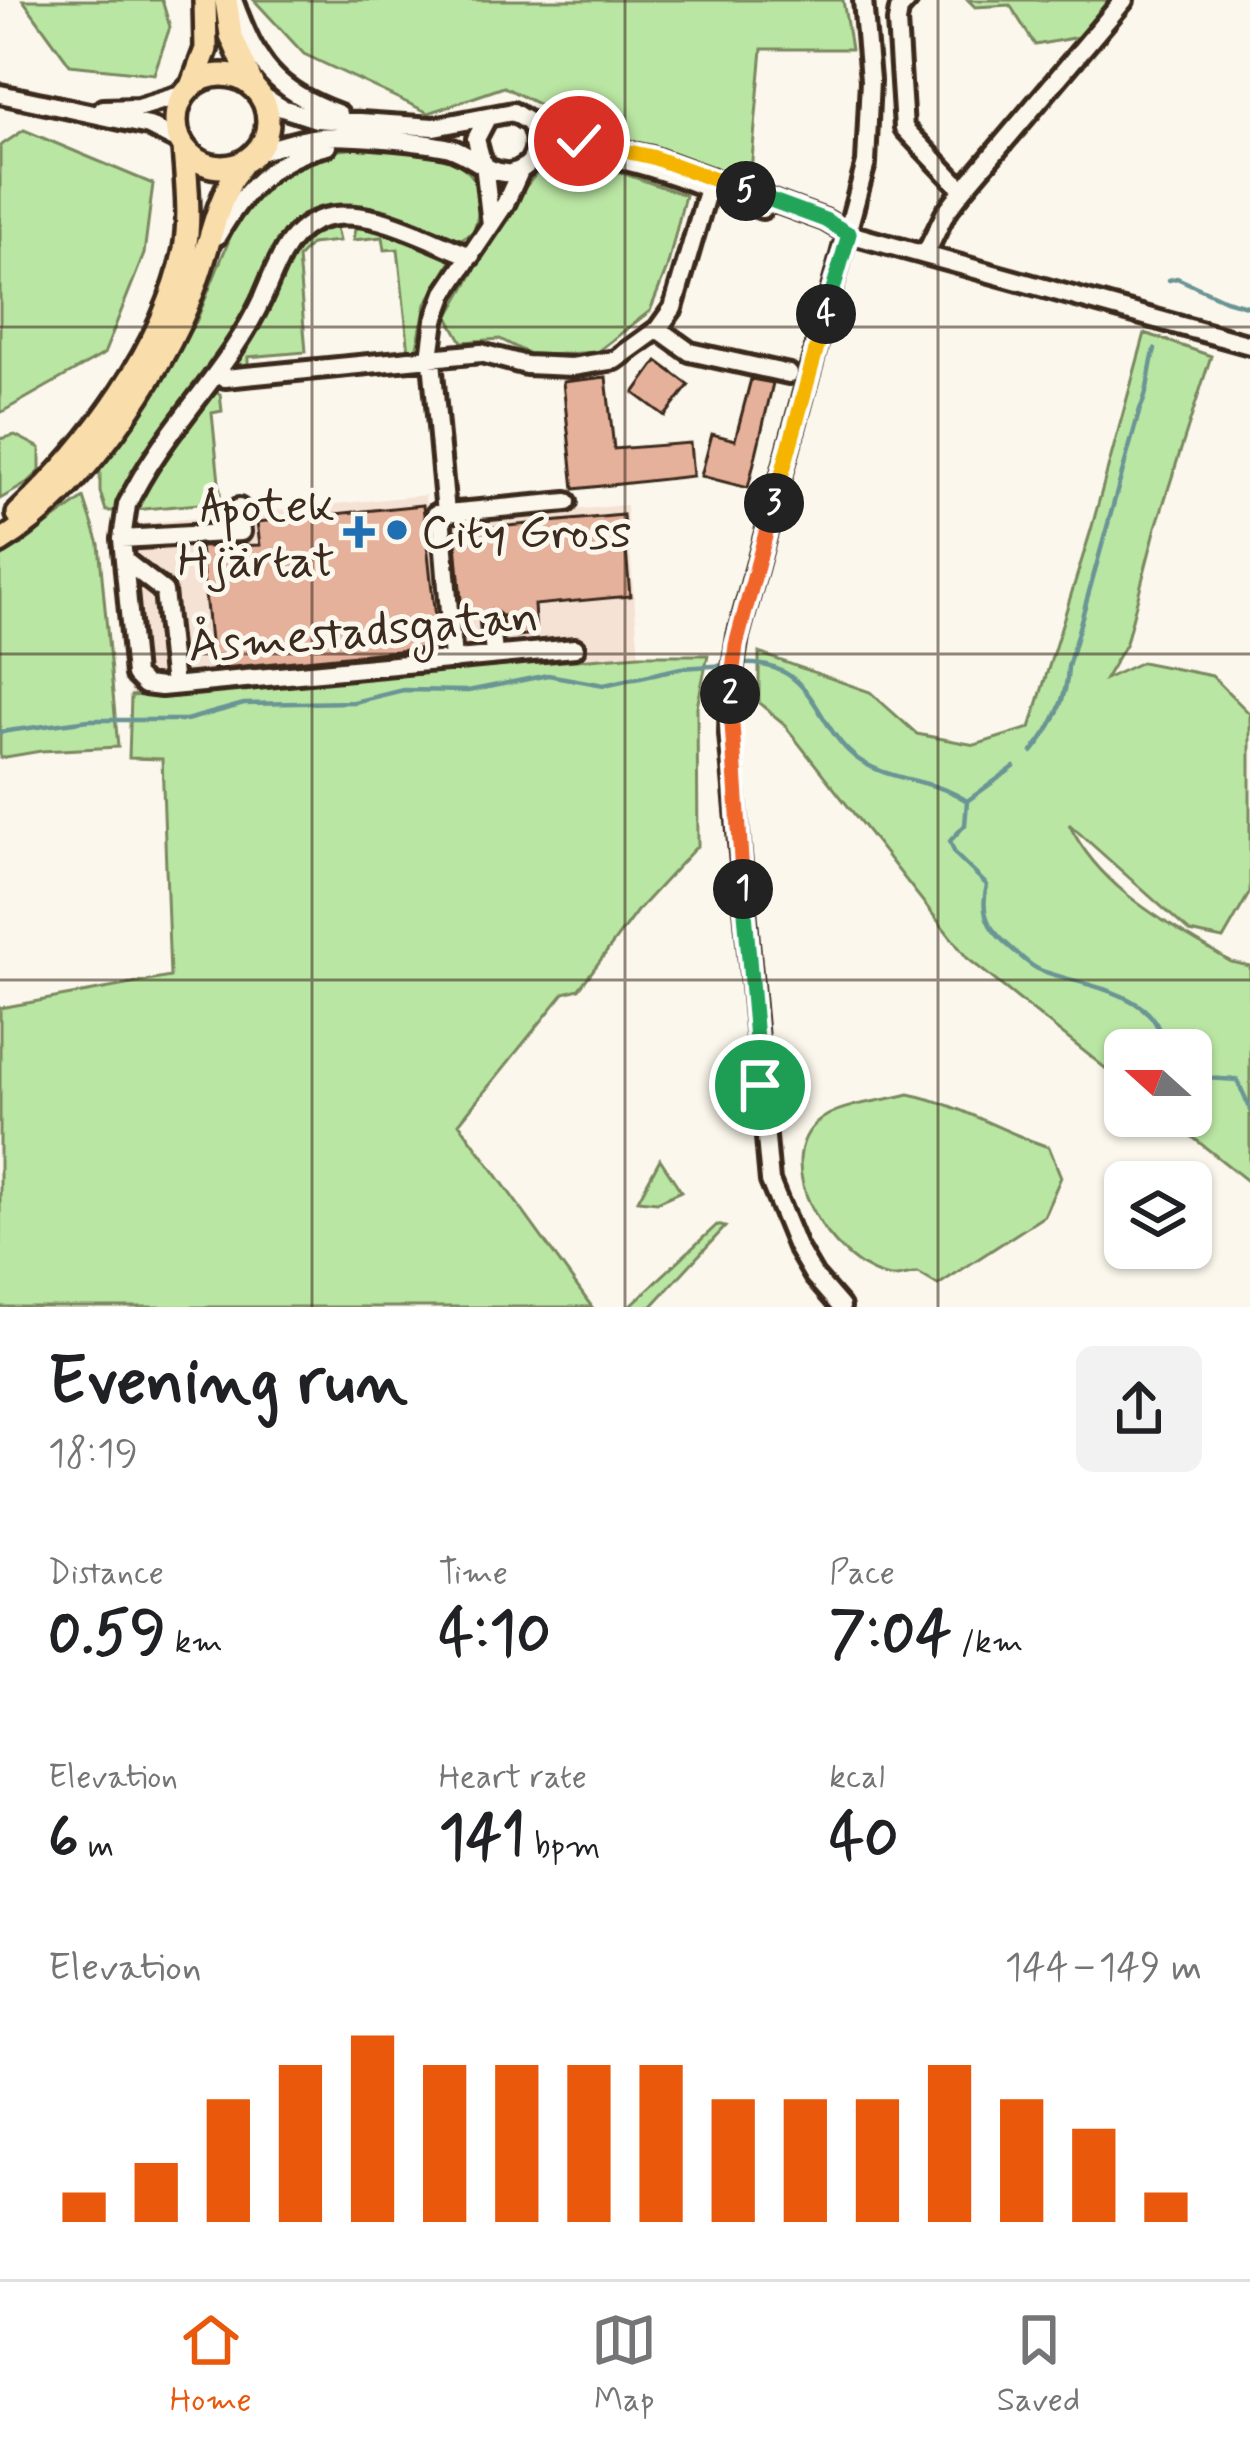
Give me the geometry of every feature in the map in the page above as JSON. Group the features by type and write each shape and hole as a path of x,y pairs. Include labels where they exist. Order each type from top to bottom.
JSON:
{"main road":[{"path":"0,530 59,470 100,419 154,331 176,281 188,208 176,120 206,50 205,0"},
{"path":"0,542 56,497 113,427 178,326 205,257 219,202 268,126 231,35 229,0"},
{"path":"188,89 224,74 257,91"},
{"path":"182,144 208,165 224,167 249,158"}],"street":[{"path":"229,0 260,63 279,84 357,121"},
{"path":"842,1307 796,1247 770,1180 736,812 730,686 736,645 869,137 863,0"},
{"path":"908,0 897,22 904,128 963,190"},
{"path":"925,254 963,190 1124,0"},
{"path":"49,107 138,108 188,89"},
{"path":"257,91 282,108 316,119 434,128 506,112 566,140 622,148 709,183"},
{"path":"0,94 149,126 182,144"},
{"path":"488,118 476,139 491,225"},
{"path":"453,660 439,514 431,335 439,306 527,164 537,140 530,123"},
{"path":"249,158 322,137 449,148 500,172 554,153 600,156 709,183 825,220 843,232 1250,345"},
{"path":"205,257 250,186 278,163 314,149 370,141"},
{"path":"217,373 225,378 482,353 526,365 615,359 658,328 682,287 709,183"},
{"name":"Åsmestadsgatan","path":"470,256 358,215 317,220 283,250 247,328 131,496 122,539 135,675 145,685 175,686 575,648"},
{"path":"658,328 690,352 790,374"},
{"path":"439,514 567,502"},
{"path":"122,539 241,532 239,508"},
{"path":"124,560 164,591 175,686"},
{"path":"491,622 494,655"}],"shaded area":[{"path":"425,495 428,523 626,505 639,655 131,696 117,526"}],"green space":[{"path":"23,0 162,0 170,27 154,74 70,65"},
{"path":"254,0 843,0 851,49 762,49 750,182 559,115 504,87 429,113 304,54"},
{"path":"968,0 1110,0 1078,37 1035,45 1010,5 975,7"},
{"path":"24,130 153,184 144,254 104,354 0,413 0,146"},
{"path":"359,148 427,154 465,169 476,184 480,204 473,232 456,242 353,206 322,211 290,228 235,332 128,484 118,511 106,511 100,469 123,439 142,396 196,322 241,210 269,178 321,152"},
{"path":"585,160 685,195 667,268 650,311 597,352 533,356 500,339 462,342 448,317 517,197 543,166"},
{"path":"335,223 339,241 311,244 298,258 306,352 248,357 248,367 237,367 235,360 273,280 300,245"},
{"path":"356,223 451,261 426,304 416,351 409,352 398,249 385,250 383,237 353,240"},
{"path":"1145,333 1211,356 1156,527 1126,643 1105,679 1142,662 1212,676 1250,714 1250,892 1223,939 1190,932 1069,824 1083,848 1119,888 1231,962 1250,966 1250,1183 1192,1137 1212,1137 1212,1029 1104,1029 1104,1067 967,958 782,722 759,703 759,653 870,692 917,734 975,745 1030,728"},
{"path":"212,392 220,394 222,411 212,413 221,502 133,510 140,493"},
{"path":"15,435 40,448 40,471 0,499 0,439"},
{"path":"84,498 99,544 118,747 0,758 0,558"},
{"path":"639,655 708,655 697,707 698,845 637,911 579,989 564,993 459,1123 592,1307 0,1307 0,1008 170,977 162,759 129,758 131,696"},
{"path":"909,1094 1049,1147 1061,1177 1044,1216 938,1285 918,1273 891,1277 847,1254 827,1232 802,1181 800,1155 808,1133 828,1115"},
{"path":"660,1159 681,1191 657,1202 638,1200"},
{"path":"717,1225 725,1227 651,1307 629,1307"}],"building":[{"path":"657,361 689,385 665,416 634,393"},
{"path":"606,377 614,449 690,443 693,476 574,489 563,382"},
{"path":"751,379 773,383 748,488 701,476 712,434 735,440"},
{"path":"423,505 438,647 213,669 200,547 260,545 257,522"},
{"path":"623,515 630,596 534,605 536,634 516,636 514,615 502,616 491,609 479,617 478,610 462,612 455,531"}],"waterway":[{"path":"1169,280 1177,278 1250,307"},
{"path":"1032,752 1061,701 1155,349"},
{"path":"739,664 764,665 798,682 841,743 868,765 967,801 965,825 950,841 955,854 987,885 986,916 995,932 1037,969 1136,1003 1158,1029"},
{"path":"0,732 89,720 186,720 244,704 354,702 403,690 468,691 548,675 604,685 681,668 728,665"},
{"path":"967,801 1014,767"},
{"path":"1212,1078 1237,1080 1250,1108"}],"place":[{"name":"City Gross","path":"397,530"},
{"name":"Apotek Hjärtat","path":"359,532"}],"route":[{"path":"579,141 622,148 685,168 825,220 849,234 759,556 730,686 729,734 760,1085"}]}
